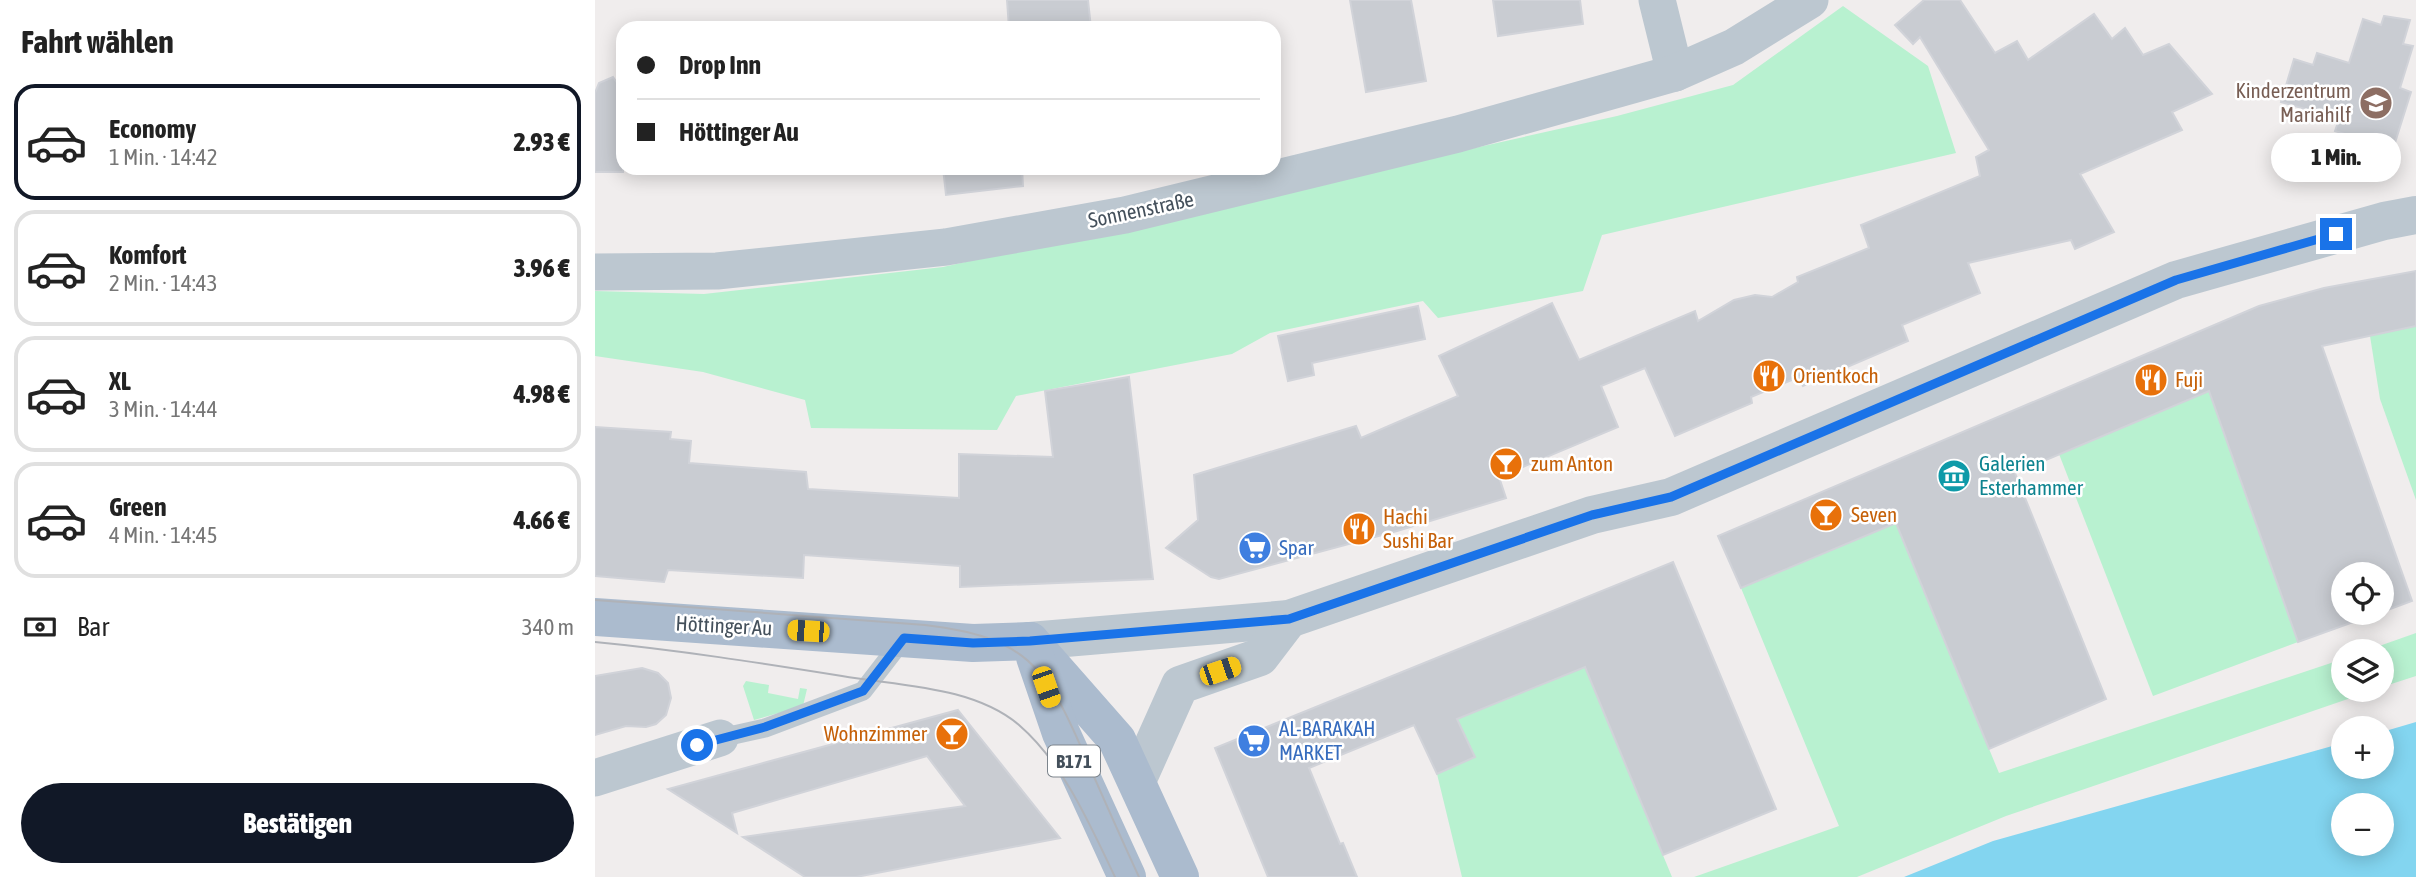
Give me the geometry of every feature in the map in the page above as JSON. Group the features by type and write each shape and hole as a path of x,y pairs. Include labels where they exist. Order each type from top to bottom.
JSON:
{"main road":[{"name":"Höttinger Au","path":"595,617 973,643 1030,641"},
{"name":"B171","path":"1030,641 1117,740 1180,877"},
{"name":"B171","path":"1030,641 1061,733 1127,877"}],"street":[{"path":"1657,0 1675,73"},
{"name":"Sonnenstraße","path":"595,272 717,271 946,247 1125,215 1458,134 1675,73 1734,47 1809,0"},
{"name":"Höttinger Au","path":"1030,641 1289,619 1592,515 1671,497 2176,280 2384,220 2416,215"},
{"path":"1137,781 1179,685 1259,657 1289,619"},
{"path":"595,778 720,738"}],"lane":[{"path":"720,738 765,727 863,691 904,638"}],"green space":[{"path":"1843,6 1928,66 1956,153 1602,235 1583,291 1438,318 1423,301 1270,333 1232,354 1016,396 997,430 811,428 805,400 703,372 595,356 595,291 704,294 943,267 1617,116 1733,85"},
{"path":"2416,326 2416,500 2380,399 2370,336"},
{"path":"2209,391 2298,642 2153,696 2059,454"},
{"path":"1896,523 1999,773 2331,663 2331,702 2339,702 2006,816 1857,877 1694,877 1839,826 1741,588"},
{"path":"2416,633 2416,676 2394,683 2394,641"},
{"path":"1585,667 1672,877 1462,877 1437,774 1475,757 1457,719"},
{"path":"746,681 769,685 768,693 798,699 800,688 807,689 803,706 754,720 743,686"}],"water":[{"path":"2416,722 2416,877 1904,877 1993,841 2331,746 2331,779 2394,779 2394,728"}],"building":[{"path":"1007,0 1088,0 1090,21 1008,21"},
{"path":"1350,0 1411,0 1426,81 1366,92"},
{"path":"1493,0 1580,0 1583,24 1498,36"},
{"path":"1924,0 1960,0 1995,53 2017,41 2028,60 2094,14 2112,39 2125,28 2143,55 2169,44 2212,94 2172,112 2182,130 2080,174 2114,232 2075,249 2071,240 1968,263 1980,293 1902,325 1908,341 1803,386 1799,377 1751,397 1752,403 1675,436 1645,368 1601,386 1618,427 1499,477 1506,498 1397,531 1219,579 1211,577 1166,548 1198,520 1194,475 1356,426 1361,438 1458,396 1439,356 1552,303 1579,360 1695,311 1698,321 1734,300 1755,295 1772,297 1798,282 1797,277 1869,248 1861,225 1980,176 1976,157 1989,150 1920,37 1913,44 1895,25"},
{"path":"2384,16 2410,20 2403,44 2413,46 2400,88 2411,92 2393,149 2335,131 2339,119 2281,102 2294,59 2313,65 2317,53 2349,63 2363,19 2381,25"},
{"path":"613,77 616,81 616,172 595,172 595,93 599,83"},
{"path":"944,175 1022,175 1023,186 946,195"},
{"path":"2416,271 2416,326 2322,346 2412,601 2394,608 2394,562 2331,562 2331,625 2345,625 2298,642 2209,391 2015,473 2106,699 1989,749 1896,523 1741,588 1718,536 2259,306 2324,288"},
{"path":"1418,306 1425,339 1312,363 1314,375 1288,381 1278,336"},
{"path":"1129,377 1153,579 960,587 960,566 804,555 803,578 668,570 664,582 595,576 595,427 671,432 670,439 691,441 689,463 806,472 808,489 959,498 959,454 1053,457 1045,391"},
{"path":"1673,562 1776,809 1663,855 1585,667 1457,719 1475,757 1437,774 1414,725 1309,768 1340,844 1343,843 1357,877 1268,877 1215,748"},
{"path":"642,668 658,673 668,683 671,698 666,715 656,724 646,727 626,726 595,735 595,676"},
{"path":"958,710 1060,838 856,877 805,877 743,837 965,806 927,756 732,813 737,833 668,789"}],"tram line":[{"path":"595,600 925,625 959,630 1009,648 1028,661 1057,698 1139,877"},
{"path":"595,642 911,686 980,702 1019,725 1049,758 1075,796 1115,877"}],"place":[{"name":"Kinderzentrum Mariahilf","path":"2376,103"},
{"name":"Orientkoch","path":"1769,376"},
{"name":"Fuji","path":"2151,380"},
{"name":"zum Anton","path":"1506,464"},
{"name":"Galerien Esterhammer","path":"1954,476"},
{"name":"Seven","path":"1826,515"},
{"name":"Hachi Sushi Bar","path":"1359,529"},
{"name":"Spar","path":"1255,548"},
{"name":"Wohnzimmer","path":"952,734"},
{"name":"AL-BARAKAH MARKET","path":"1254,741"}],"route":[{"path":"697,745 765,727 863,691 904,638 973,643 1030,641 1289,619 1592,515 1671,497 2176,280 2336,234"}]}
